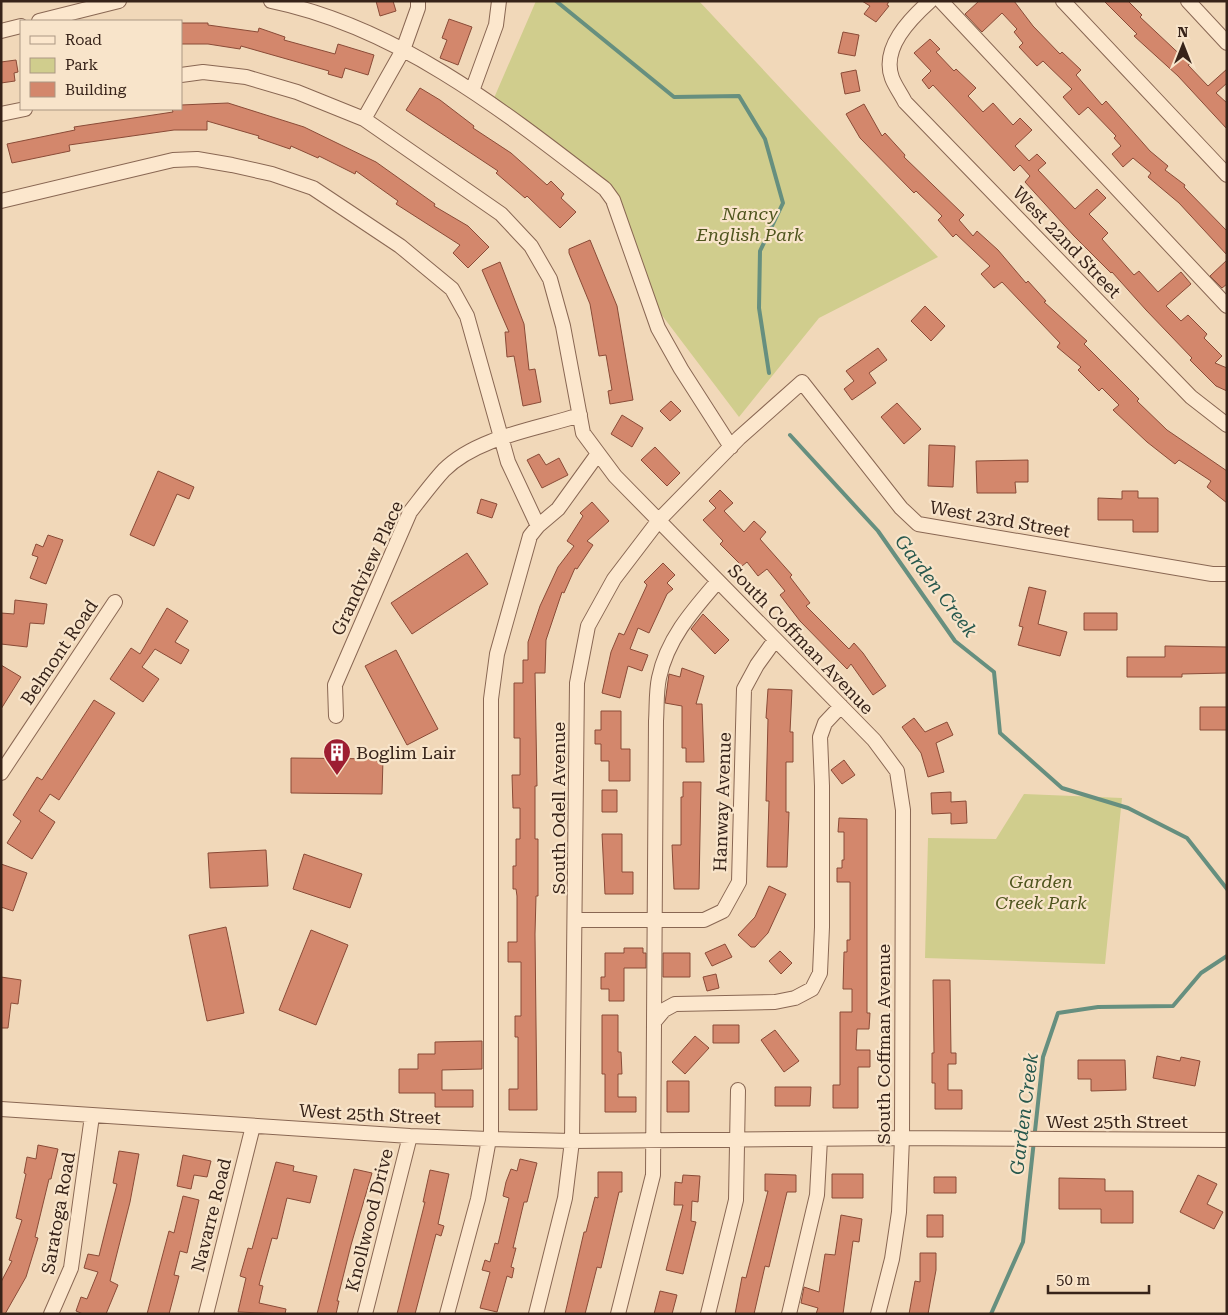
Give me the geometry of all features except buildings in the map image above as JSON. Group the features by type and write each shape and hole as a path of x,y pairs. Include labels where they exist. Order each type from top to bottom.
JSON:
{"street":[{"path":"43,20 119,1"},
{"path":"271,1 369,32 403,50 472,91 527,129 605,189 613,200 658,328 680,369 731,446"},
{"path":"364,119 403,50 416,17 418,1"},
{"path":"472,91 496,25 500,1"},
{"name":"West 22nd Street","path":"930,1 913,17 899,35 890,56 891,76 905,102 1191,397 1227,425"},
{"path":"941,1 1227,306"},
{"path":"1063,1 1227,175"},
{"path":"1188,1 1227,43"},
{"path":"1,31 20,26"},
{"name":"South Coffman Avenue","path":"182,75 203,72 246,77 297,92 364,119 500,214 531,246 550,279 563,326 582,433 597,455 615,476 874,740 897,771 903,810 900,1212 892,1258 878,1314"},
{"path":"1,114 20,110"},
{"path":"1,201 181,160 197,159 232,164 272,174 314,188 400,246 452,289 467,316 508,462 538,526"},
{"name":"South Odell Avenue","path":"536,1314 565,1198 572,1141 576,920 577,683 588,626 614,579 659,520 731,446 802,382"},
{"name":"West 23rd Street","path":"802,382 901,508 918,524 1212,574 1227,574"},
{"name":"Grandview Place","path":"336,716 335,685 410,512 445,469 466,454 502,438 580,415"},
{"path":"446,1314 478,1199 490,1139 491,699 497,654 530,536 538,526 558,509 597,455"},
{"path":"618,1314 653,1176 656,721 659,678 670,646 685,620 718,581"},
{"name":"Belmont Road","path":"1,772 115,602"},
{"name":"Hanway Avenue","path":"576,920 704,920 723,911 739,882 744,689 757,665 775,640"},
{"path":"654,1022 664,1010 675,1004 775,1002 794,998 812,989 820,973 822,927 820,737 825,723 841,706"},
{"path":"708,1314 736,1200 738,1090"},
{"name":"West 25th Street","path":"1,1109 410,1136 490,1139 572,1141 902,1138 1227,1140"},
{"name":"Saratoga Road","path":"51,1314 71,1268 92,1116"},
{"name":"Navarre Road","path":"206,1314 253,1126"},
{"name":"Knollwood Drive","path":"364,1314 410,1136"},
{"path":"789,1314 818,1195 820,1139"}],"green space":[{"name":"Nancy English Park","path":"536,1 699,1 938,257 819,318 739,417 658,310 614,191 494,98"},
{"name":"Garden Creek Park","path":"1024,794 1122,798 1105,964 925,958 928,838 996,839"}],"waterway":[{"name":"Garden Creek","path":"556,1 674,97 739,96 765,139 783,203 760,251 759,308 769,373"},
{"name":"Garden Creek","path":"790,435 878,531 955,641 994,672 1000,733 1062,788 1128,808 1187,838 1227,889"},
{"name":"Garden Creek","path":"991,1314 1023,1242 1043,1057 1058,1013 1098,1007 1173,1006 1201,973 1227,956"}],"place":[{"name":"Boglim Lair","path":"337,776"}]}
